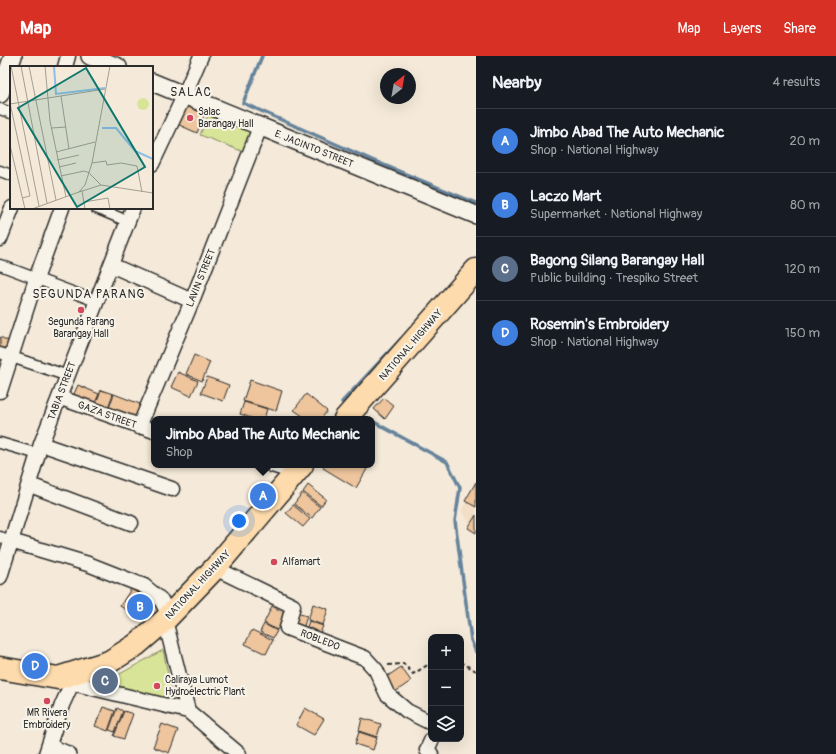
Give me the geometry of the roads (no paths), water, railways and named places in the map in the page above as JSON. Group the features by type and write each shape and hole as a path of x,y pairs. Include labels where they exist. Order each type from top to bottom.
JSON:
{"main road":[{"name":"NATIONAL HIGHWAY","path":"348,416 476,270"},
{"name":"NATIONAL HIGHWAY","path":"0,668 65,680 109,662 136,645 167,618 215,568 299,468"}],"street":[{"path":"0,94 13,56"},
{"path":"64,66 68,56"},
{"path":"90,56 115,64"},
{"path":"153,162 201,56"},
{"name":"E. JACINTO STREET","path":"153,82 260,128 476,215"},
{"path":"0,109 10,113"},
{"name":"LAVIN STREET","path":"139,427 192,301 260,128"},
{"path":"0,171 10,175"},
{"path":"0,239 12,209"},
{"path":"0,391 6,355 36,280 62,209"},
{"path":"98,209 128,221"},
{"name":"TABIA STREET","path":"0,577 6,539 30,485 40,449 133,209"},
{"path":"0,265 36,280 96,301"},
{"path":"111,265 192,301"},
{"path":"6,355 68,376"},
{"name":"GAZA STREET","path":"60,398 151,430"},
{"path":"0,443 40,449 172,489"},
{"path":"30,485 131,523"},
{"path":"6,539 88,564 144,586 161,600 167,618 188,711"},
{"name":"ROBLEDO","path":"215,568 293,606 287,628 365,658 376,670 387,694 407,711 428,722"},
{"path":"69,754 48,750 62,705 65,680 188,711 239,754"},
{"path":"431,742 428,750 431,754"}],"waterway":[{"path":"262,56 243,103 372,160 476,203"},
{"path":"347,406 342,402 401,339"},
{"path":"375,423 447,462 460,488 455,521 471,640 476,652"}],"place":[{"name":"Salac Barangay Hall","path":"190,118"},
{"name":"Segunda Parang Barangay Hall","path":"81,310"},
{"name":"Jimbo Abad The Auto Mechanic","path":"263,496"},
{"name":"Alfamart","path":"274,562"},
{"name":"Laczo Mart","path":"140,607"},
{"name":"Rosemin's Embroidery","path":"35,666"},
{"name":"Bagong Silang Barangay Hall","path":"105,681"},
{"name":"Caliraya Lumot Hydroelectric Plant","path":"157,686"},
{"name":"MR Rivera Embroidery","path":"47,701"}],"district":[{"name":"SALAC","path":"191,92"},
{"name":"SEGUNDA PARANG","path":"89,294"}]}
